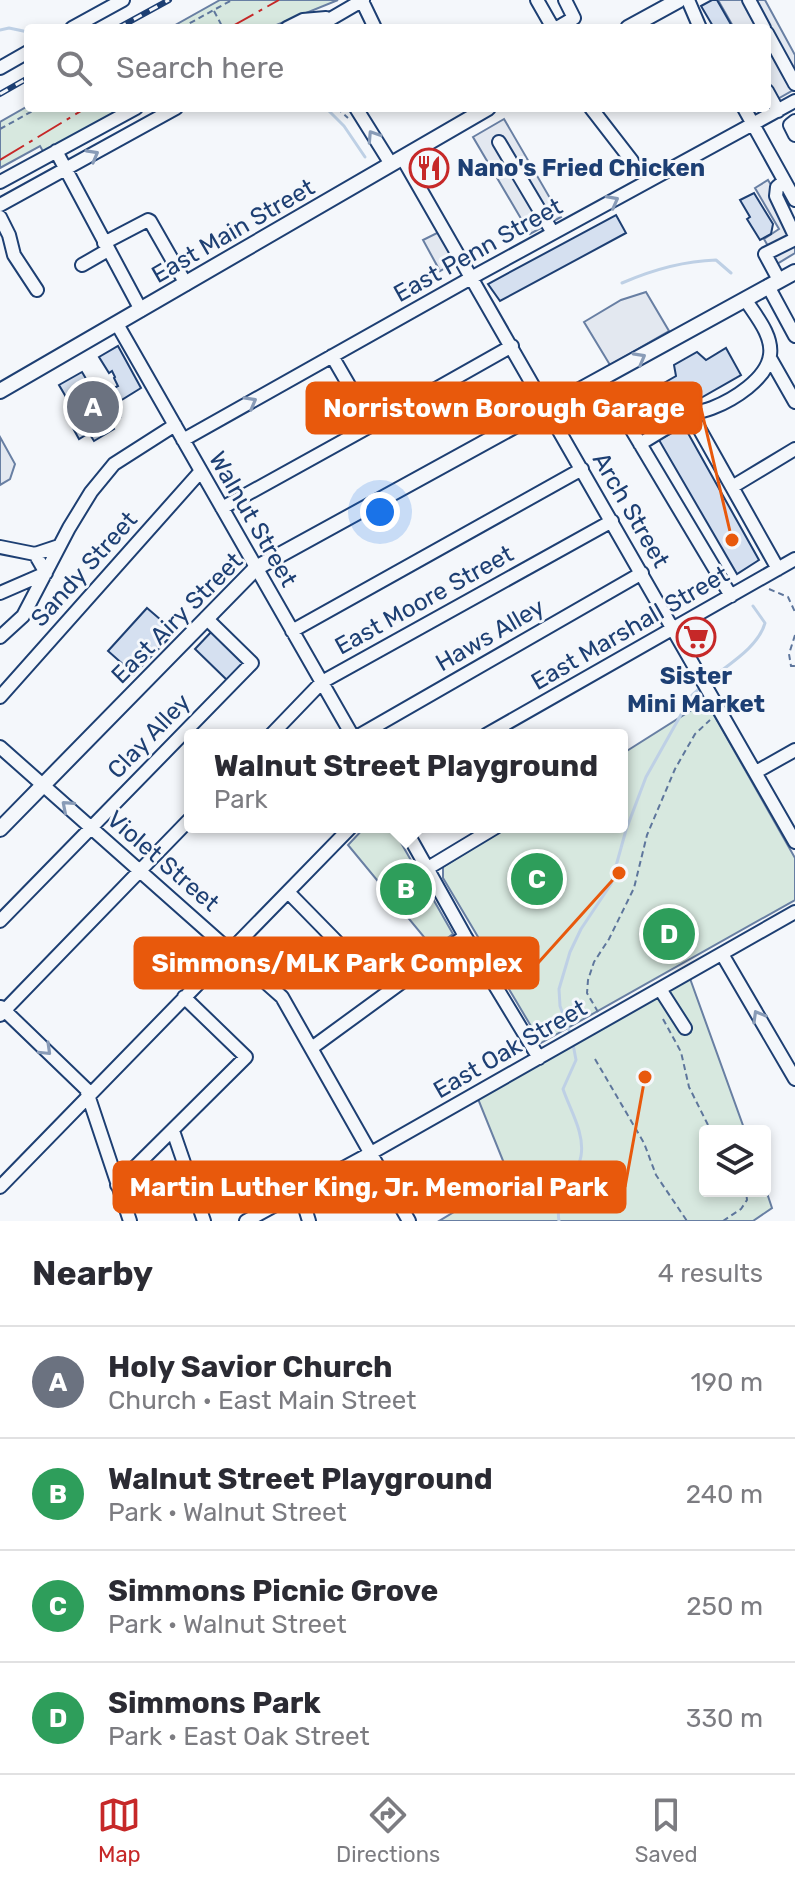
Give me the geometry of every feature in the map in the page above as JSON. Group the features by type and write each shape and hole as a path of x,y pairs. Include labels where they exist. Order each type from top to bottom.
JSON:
{"main road":[{"path":"635,24 679,0"},
{"name":"East Main Street","path":"0,391 481,112"},
{"name":"East Airy Street","path":"0,829 256,568 795,272"}],"street":[{"path":"79,24 123,0"},
{"path":"321,24 362,0 373,24"},
{"path":"537,0 552,24"},
{"path":"563,24 574,18 565,0"},
{"path":"688,0 698,24"},
{"path":"749,0 762,24"},
{"path":"295,24 303,20 329,18"},
{"path":"771,40 795,84"},
{"path":"0,68 24,54"},
{"path":"771,98 778,111"},
{"name":"East Penn Street","path":"183,440 795,101"},
{"path":"0,182 129,112"},
{"path":"0,205 169,112"},
{"name":"Arch Street","path":"359,112 397,161 512,346 794,838"},
{"path":"594,112 632,161"},
{"path":"746,112 791,190"},
{"path":"795,121 790,125 795,135"},
{"path":"499,142 553,233"},
{"path":"56,151 141,310"},
{"path":"791,190 777,187 776,196 795,238 765,254 795,336"},
{"path":"0,217 14,255 37,290"},
{"path":"82,265 148,220 186,284"},
{"path":"745,299 768,339 770,358 795,402"},
{"name":"Walnut Street","path":"117,324 349,729"},
{"path":"222,508 512,346"},
{"path":"332,356 372,425"},
{"path":"640,444 691,414 711,409 733,397 754,382 770,358"},
{"path":"602,380 731,596"},
{"path":"691,414 778,569"},
{"path":"0,637 23,616 91,492 114,464 175,425"},
{"path":"732,487 795,449"},
{"path":"292,631 582,469"},
{"name":"Sandy Street","path":"0,697 201,471"},
{"name":"East Moore Street","path":"277,729 322,682 612,521"},
{"path":"0,547 35,554 59,546"},
{"path":"35,554 46,573"},
{"name":"East Marshall Street","path":"497,729 795,559"},
{"path":"0,593 46,573"},
{"name":"Haws Alley","path":"370,729 642,573"},
{"name":"Clay Alley","path":"187,729 252,663 206,618"},
{"name":"Clay Alley","path":"0,921 184,732"},
{"name":"Violet Street","path":"0,747 232,949 282,997 409,1221"},
{"path":"756,772 795,750"},
{"path":"130,1221 86,1089 1,1011 184,825"},
{"path":"0,1187 345,833"},
{"path":"408,833 539,1058"},
{"path":"428,868 486,833"},
{"path":"288,892 337,942"},
{"name":"East Oak Street","path":"246,1221 795,912"},
{"path":"313,1047 465,936"},
{"path":"722,954 795,1079"},
{"path":"660,989 685,1028"},
{"path":"117,1185 246,1057 184,997"},
{"path":"173,1131 204,1221"},
{"path":"300,1192 309,1221"}],"path":[{"path":"188,24 232,0"},
{"path":"214,10 221,24"},
{"path":"0,129 31,112"},
{"path":"761,578 770,590 788,597 795,612"},
{"path":"795,635 788,660 791,666 795,666"},
{"path":"603,1021 587,993 594,962 634,888 647,835 675,769 695,734 721,712"},
{"path":"663,1019 681,1052 689,1087 708,1125"},
{"path":"595,1059 644,1143 656,1175 687,1221"},
{"path":"723,1221 741,1209 747,1197"}],"shaded area":[{"path":"220,0 338,0 279,24 177,24"},
{"path":"718,0 765,0 795,55 795,89 771,103 771,24 732,24"},
{"path":"24,108 24,112 117,112 44,153 40,146 0,168 0,122"},
{"path":"504,119 561,217 530,234 473,137"},
{"path":"768,180 795,225 795,253 767,270 761,259 767,255 768,246 764,239 779,229 755,188"},
{"path":"443,230 460,259 440,271 423,240"},
{"path":"646,292 669,331 610,365 584,322 621,300"},
{"path":"0,437 15,464 10,479 0,485"},
{"path":"706,701 795,858 795,900 541,1043 443,878 443,867 497,833 628,833 628,750"},
{"path":"359,833 395,833 453,934 433,948 348,845"},
{"path":"688,973 743,1125 699,1125 699,1197 768,1197 772,1208 753,1221 439,1221 510,1178 476,1094"}],"building":[{"path":"717,0 731,24 712,24 701,6"},
{"path":"754,193 773,224 771,234 760,240 740,200"},
{"path":"616,215 626,233 500,301 488,284"},
{"path":"118,346 141,388 115,404 108,391 118,386 115,377 99,357"},
{"path":"726,348 741,375 671,415 655,388 676,376 674,365 697,352 706,360"},
{"path":"82,372 98,399 107,394 120,417 110,422 114,429 94,441 89,433 79,439 68,419 76,414 59,385"},
{"path":"684,426 759,560 737,574 659,440"},
{"path":"147,608 175,632 134,674 108,651"},
{"path":"213,630 246,662 228,681 195,649"}],"waterway":[{"path":"0,30 9,28 24,31"},
{"path":"330,112 344,126 365,157"},
{"path":"622,283 692,262 716,260 731,273"},
{"path":"708,681 749,648 761,632 765,623 753,606"},
{"path":"628,825 646,777 692,695 702,686"},
{"path":"570,1033 560,1006 559,989 570,952 581,929 611,884 625,833"},
{"path":"559,1221 563,1186 579,1163 582,1147 579,1130 563,1089 576,1060 573,1044"}],"railway":[{"path":"125,24 169,0"},
{"path":"0,94 24,80"}],"power":[{"path":"236,24 279,0"},
{"path":"0,160 79,112"}],"place":[{"name":"Nano's Fried Chicken","path":"429,168"},
{"name":"Holy Savior Church","path":"93,407"},
{"name":"Norristown Borough Garage","path":"732,540"},
{"name":"Sister Mini Market","path":"696,637"},
{"name":"Simmons/MLK Park Complex","path":"619,873"},
{"name":"Simmons Picnic Grove","path":"537,879"},
{"name":"Walnut Street Playground","path":"406,889"},
{"name":"Simmons Park","path":"669,934"},
{"name":"Martin Luther King, Jr. Memorial Park","path":"645,1077"}]}
